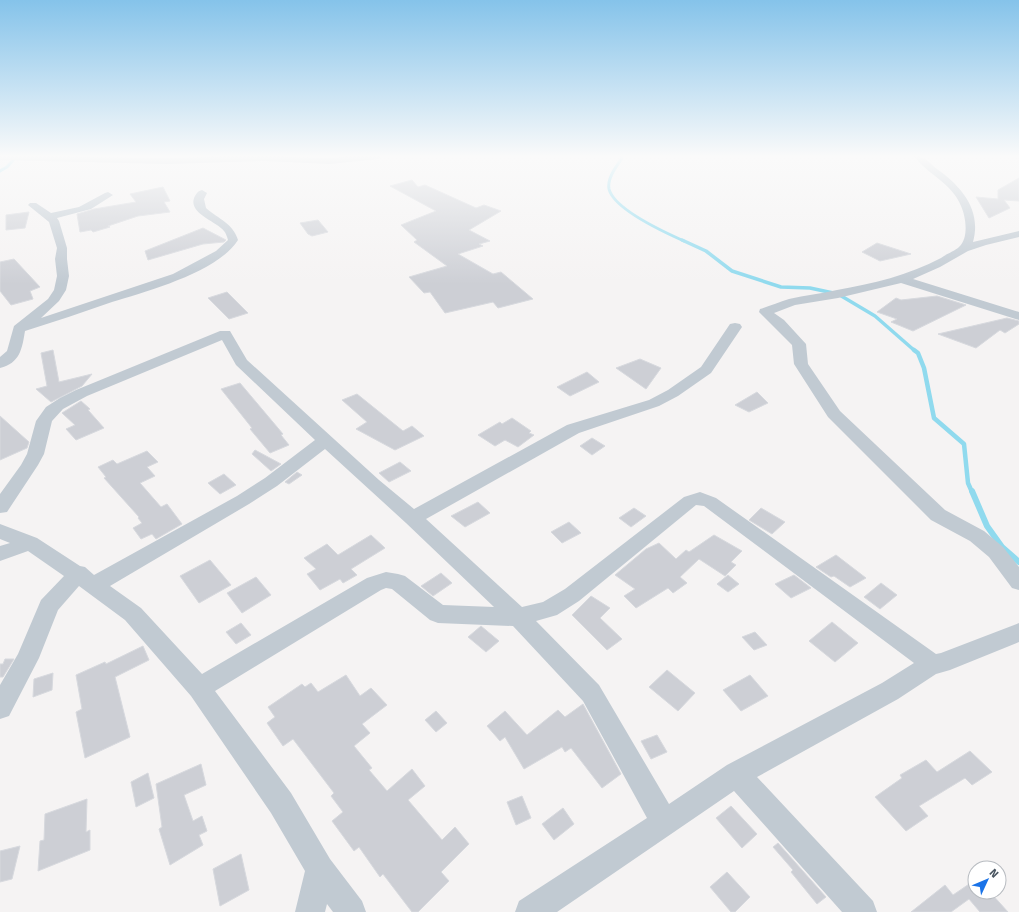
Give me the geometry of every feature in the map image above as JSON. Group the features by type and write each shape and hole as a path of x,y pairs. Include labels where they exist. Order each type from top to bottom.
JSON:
{"street":[{"path":"49,216 74,212 93,205 100,199"},
{"path":"19,329 177,278 220,253 229,246 233,240 228,229 208,216 200,205 200,199"},
{"path":"961,199 971,220 967,245 964,249"},
{"path":"0,364 14,353 19,329 53,301 60,290 63,276 61,260 62,248 54,222 43,211 33,205"},
{"path":"1019,234 983,242 964,249 936,265 902,279 838,294 792,302 765,312 779,323 799,344 801,364 834,414 938,515 977,536 996,552 1019,582"},
{"path":"902,279 1019,316"},
{"path":"413,518 573,429 654,404 673,393 706,370 735,327"},
{"path":"0,507 33,460 39,444 43,424 47,415 56,408 90,390 225,334 240,362 373,484 413,518 518,617 591,693 665,823"},
{"path":"0,708 28,658 50,606 86,579 243,500 271,482 326,440"},
{"path":"199,688 374,584 386,580 398,582 438,614 518,617 549,609 572,595 690,501 700,498 710,502 932,664"},
{"path":"0,531 30,543 86,579 133,614 199,688 281,803 320,869 351,912"},
{"path":"0,554 30,543"},
{"path":"530,912 736,774 890,691 932,664 942,663 1019,632"},
{"path":"736,774 862,912"},
{"path":"310,912 320,869"}],"building":[{"path":"133,199 169,199 170,201 164,202 170,212 138,216 93,232 91,230 80,232 77,214 94,209 136,202"},
{"path":"413,199 455,199 476,208 484,205 501,211 469,230 490,241 479,244 483,246 458,254 493,274 501,272 533,299 498,308 493,302 445,313 430,292 424,293 409,277 447,266 414,242 417,240 401,225 436,211"},
{"path":"977,199 1019,199 1019,201 1004,200 1010,208 989,218"},
{"path":"29,212 25,228 6,230 6,215"},
{"path":"318,220 328,232 312,236 308,234 300,223"},
{"path":"203,228 226,240 224,242 203,244 148,260 145,251"},
{"path":"877,243 911,254 880,261 862,252"},
{"path":"14,259 40,287 30,291 33,299 11,305 0,291 0,262"},
{"path":"227,292 248,313 229,319 208,298"},
{"path":"937,296 966,305 913,331 891,322 897,319 877,312 896,298 901,300"},
{"path":"1007,318 1019,321 1019,324 1005,333 1000,330 976,348 938,334"},
{"path":"53,350 59,382 92,374 82,386 51,402 36,389 47,386 41,353"},
{"path":"640,359 661,368 646,389 616,368"},
{"path":"587,372 599,382 570,396 557,387"},
{"path":"240,383 283,434 281,435 289,445 270,453 250,429 252,428 221,389"},
{"path":"757,392 768,403 749,412 735,405"},
{"path":"357,394 403,431 412,426 424,436 395,450 356,429 367,422 342,400"},
{"path":"81,401 90,409 88,410 104,428 76,440 66,429 75,425 62,413"},
{"path":"0,416 29,442 27,448 0,460"},
{"path":"512,418 531,431 529,433 534,435 518,447 505,440 495,446 478,435 500,422 502,424"},
{"path":"592,438 605,446 592,455 580,446"},
{"path":"255,450 281,464 271,471 252,454"},
{"path":"147,451 158,462 147,467 155,476 140,483 161,507 167,504 182,524 156,539 152,534 141,539 133,528 142,523 138,518 139,517 104,478 106,477 98,467 113,460 117,464"},
{"path":"400,462 411,471 389,482 379,473"},
{"path":"297,472 302,475 289,484 285,482"},
{"path":"224,474 236,485 220,494 208,483"},
{"path":"478,502 490,513 465,527 451,516"},
{"path":"634,508 646,516 631,527 619,518"},
{"path":"761,508 785,522 772,534 749,520"},
{"path":"569,522 581,533 562,543 551,532"},
{"path":"371,535 385,548 351,569 357,575 343,583 340,579 320,590 307,574 316,569 304,558 327,544 338,555"},
{"path":"714,535 742,551 731,562 736,565 725,576 699,559 680,577 687,583 673,593 668,588 636,608 624,596 635,589 615,575 646,549 659,543 676,559 686,550 689,552"},
{"path":"836,555 866,578 850,587 834,576 831,577 816,567"},
{"path":"210,560 231,585 199,603 180,576"},
{"path":"441,573 452,583 433,596 421,586"},
{"path":"728,575 739,584 728,592 717,584"},
{"path":"794,575 811,588 791,598 775,584"},
{"path":"256,577 271,595 242,613 227,593"},
{"path":"881,583 897,595 880,609 864,597"},
{"path":"591,596 610,608 600,618 622,639 607,650 572,615"},
{"path":"832,622 858,643 835,662 809,641"},
{"path":"241,623 251,635 236,644 226,632"},
{"path":"481,626 499,641 486,652 468,637"},
{"path":"755,632 767,645 754,650 742,637"},
{"path":"143,646 149,660 115,677 130,737 85,758 76,712 82,709 76,675 105,662 106,664"},
{"path":"5,659 14,659 3,677 0,677 0,664 3,664"},
{"path":"667,670 695,693 678,711 649,687"},
{"path":"53,673 52,690 33,697 34,679"},
{"path":"346,675 360,696 371,688 387,705 362,724 370,733 354,746 372,768 369,770 387,791 412,769 425,786 408,800 442,840 455,827 469,844 441,872 449,881 418,912 412,912 383,874 380,877 359,847 354,851 332,821 343,812 331,796 334,793 293,739 283,746 267,723 275,717 268,707 302,684 305,687 311,683 318,692"},
{"path":"750,675 768,696 741,711 723,690"},
{"path":"583,704 621,774 602,788 571,748 565,752 562,747 524,769 505,737 500,741 487,726 505,711 527,735 558,710 565,717"},
{"path":"436,711 447,723 436,732 425,720"},
{"path":"657,735 667,752 651,759 641,741"},
{"path":"970,751 992,772 972,785 965,778 919,806 928,816 906,831 875,797 902,778 900,775 926,760 937,772"},
{"path":"201,764 206,785 184,795 193,821 202,816 207,831 199,835 203,845 170,865 159,829 162,827 156,784"},
{"path":"148,773 154,798 136,807 131,782"},
{"path":"522,796 531,818 516,825 507,802"},
{"path":"87,799 86,832 90,830 90,850 38,871 40,841 44,840 45,814"},
{"path":"731,806 757,834 742,848 716,818"},
{"path":"563,808 574,824 554,840 542,824"},
{"path":"778,843 826,897 817,904 791,872 793,870 773,847"},
{"path":"20,846 12,879 0,882 0,851"},
{"path":"241,854 249,890 220,906 213,869"},
{"path":"727,872 750,897 735,912 731,912 710,887"},
{"path":"945,885 953,895 967,885 968,900 951,912 911,912"},
{"path":"970,900 997,900 1008,912 980,912"}],"waterway":[{"path":"615,199 642,220 684,241"},
{"path":"682,240 706,251 732,271 781,287 810,288 838,294 875,316 915,351"},
{"path":"914,350 918,353 924,368 934,418 964,444 968,483 972,492"},
{"path":"972,491 987,526 1002,547 1019,562"}]}
